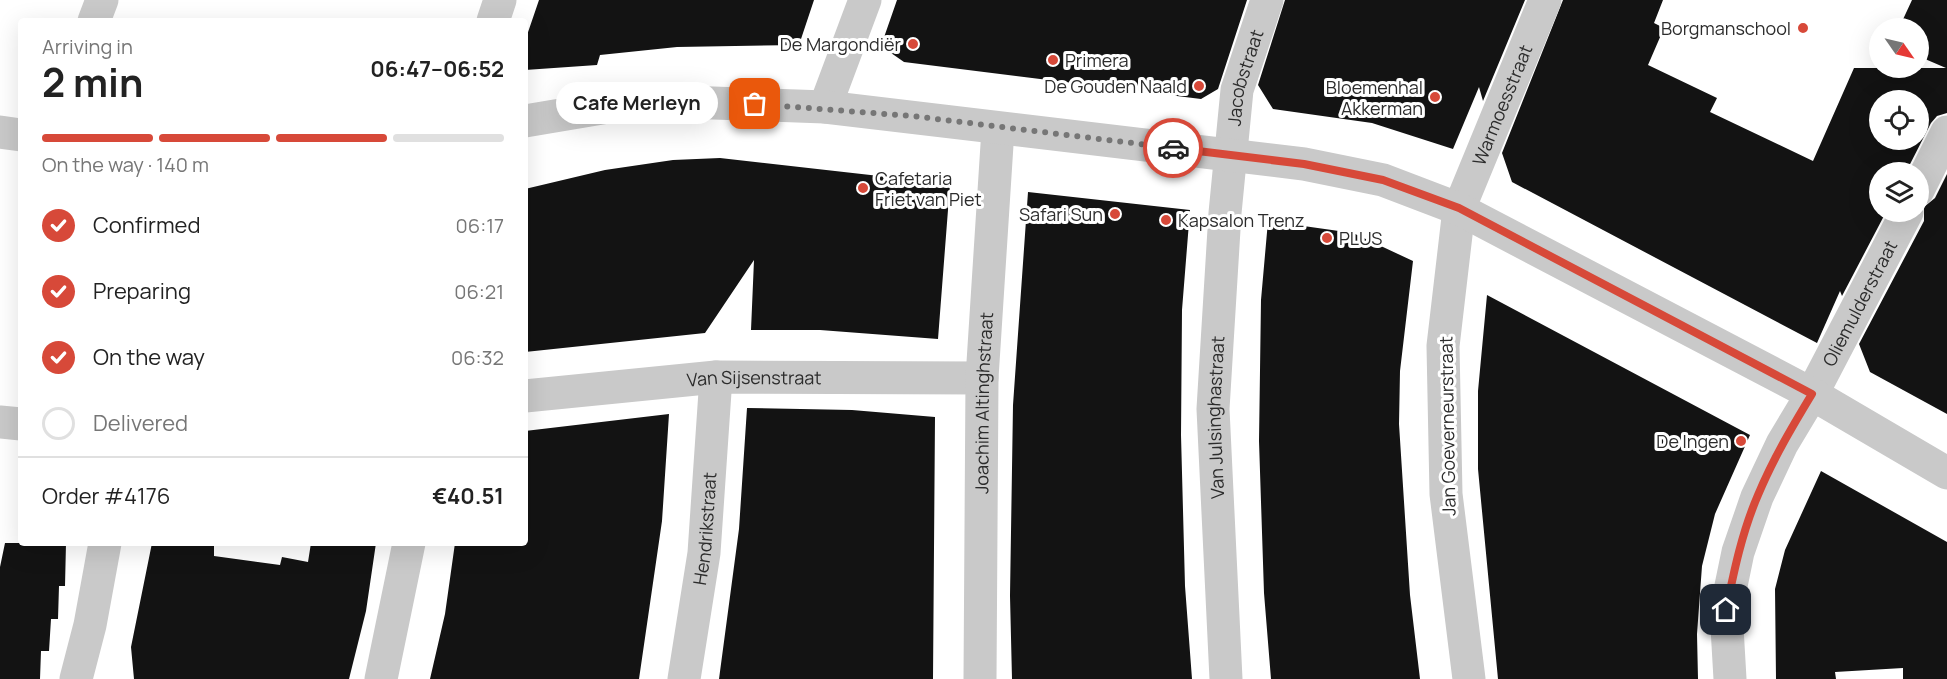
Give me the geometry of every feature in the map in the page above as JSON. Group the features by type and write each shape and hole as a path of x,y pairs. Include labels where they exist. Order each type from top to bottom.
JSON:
{"street":[{"path":"95,18 102,0"},
{"path":"494,18 500,0"},
{"path":"825,107 865,0"},
{"name":"Jacobstraat","path":"1230,155 1237,90 1267,0"},
{"name":"Warmoesstraat","path":"1459,208 1545,0"},
{"path":"528,121 614,106 684,102 825,107 1304,164 1383,180 1459,208 1812,394 1947,472"},
{"name":"Joachim Altinghstraat","path":"980,679 982,378 998,129"},
{"path":"0,132 18,135"},
{"path":"1929,168 1947,132"},
{"name":"Van Julsinghastraat","path":"1226,679 1213,409 1230,155"},
{"name":"Jan Goeverneurstraat","path":"1459,208 1443,346 1445,482 1469,679"},
{"name":"Oliemulderstraat","path":"1730,679 1726,610 1738,552 1757,496 1782,444 1812,394 1902,222"},
{"name":"Van Sijsenstraat","path":"528,396 716,377 982,378"},
{"name":"Hendrikstraat","path":"684,679 704,554 716,377"},
{"path":"0,422 18,424"},
{"path":"76,679 90,625 104,546"},
{"path":"381,679 408,546"}],"building":[{"path":"539,0 814,0 799,45 677,47 600,55 597,65 528,70 528,32"},
{"path":"897,0 1247,0 1218,89 1201,99 904,62 881,46"},
{"path":"1285,0 1525,0 1483,101 1479,87 1453,149 1372,123 1273,109 1258,85"},
{"path":"1563,0 1663,0 1654,23 1664,28 1648,65 1717,98 1710,112 1813,161 1854,68 1869,68 1869,78 1929,78 1929,68 1946,68 1929,61 1929,18 1904,18 1912,0 1947,0 1947,113 1937,116 1929,127 1929,90 1869,90 1869,150 1917,150 1911,162 1869,162 1869,222 1881,222 1842,296 1840,291 1817,343 1512,182 1502,153"},
{"path":"720,158 950,184 938,339 820,330 751,330 754,260 705,333 528,352 528,188 605,170 673,160"},
{"path":"1947,174 1947,414 1870,372 1859,344 1923,222 1929,222 1929,203 1935,198"},
{"path":"1028,192 1190,210 1182,310 1181,435 1185,586 1192,679 1012,679 1010,596 1013,405"},
{"path":"1268,221 1353,233 1413,261 1400,371 1399,424 1410,595 1420,679 1271,679 1264,593 1259,441 1261,300"},
{"path":"1487,295 1750,435 1715,514 1702,566 1697,634 1698,679 1498,679 1478,469 1478,391"},
{"path":"747,408 852,410 935,417 933,679 719,679 739,529"},
{"path":"669,414 662,521 639,679 430,679 445,614 455,546 528,546 528,431"},
{"path":"1821,471 1947,542 1947,679 1903,679 1903,668 1835,672 1836,679 1776,679 1775,589 1785,550"},
{"path":"5,543 18,543 18,546 66,546 65,586 59,586 58,619 51,619 49,651 41,651 40,679 0,679 0,567"},
{"path":"151,546 214,546 214,556 280,565 282,557 308,562 311,546 376,546 366,611 349,679 134,679 131,647"}],"way so far":[{"path":"755,104 825,107 912,116 998,129 1173,148"}],"place":[{"name":"Borgmanschool","path":"1803,28"},
{"name":"De Margondiër","path":"913,44"},
{"name":"Primera","path":"1053,60"},
{"name":"De Gouden Naald","path":"1199,86"},
{"name":"Bloemenhal Akkerman","path":"1435,97"},
{"name":"Cafe Merleyn","path":"755,104"},
{"name":"Cafetaria Friet van Piet","path":"863,188"},
{"name":"Safari Sun","path":"1115,214"},
{"name":"Kapsalon Trenz","path":"1166,220"},
{"name":"PLUS","path":"1327,238"},
{"name":"De Ingen","path":"1741,441"}],"route":[{"path":"1173,148 1304,164 1383,180 1459,208 1812,394 1782,444 1757,496 1738,552 1726,610"}]}
